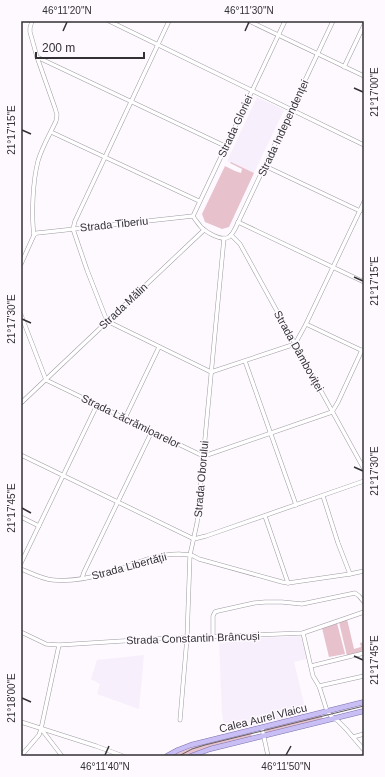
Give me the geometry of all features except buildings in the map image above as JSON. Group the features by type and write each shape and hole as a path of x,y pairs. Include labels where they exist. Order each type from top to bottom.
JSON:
{"main road":[{"name":"Calea Aurel Vlaicu","path":"167,756 190,745 364,702"},
{"name":"Calea Aurel Vlaicu","path":"191,756 210,749 364,711"}],"street":[{"path":"21,264 34,235 33,216 37,168 40,156 56,121 56,112 30,32 32,21"},
{"path":"108,21 364,145"},
{"path":"169,21 104,158 75,221 73,229 107,321 211,372 294,344 306,324 364,202"},
{"path":"249,21 254,22 364,76"},
{"name":"Strada Gloriei","path":"193,216 284,21"},
{"name":"Strada Independenței","path":"231,235 334,21"},
{"path":"344,67 364,25"},
{"path":"37,57 226,146"},
{"path":"50,132 199,202"},
{"path":"265,166 360,211"},
{"path":"193,216 204,230 213,235 224,238 228,238 231,235"},
{"name":"Strada Tiberiu","path":"34,235 37,233 193,216"},
{"path":"238,222 364,282"},
{"name":"Strada Mălin","path":"21,403 204,230"},
{"name":"Strada Dâmboviței","path":"231,235 240,244 364,469"},
{"name":"Strada Oborului","path":"180,720 190,555 197,517 224,238"},
{"path":"21,315 46,380"},
{"path":"203,456 332,412 363,351 306,324"},
{"path":"124,418 159,347"},
{"path":"245,361 296,505"},
{"name":"Strada Lăcrămioarelor","path":"46,380 203,456"},
{"path":"21,563 97,405"},
{"path":"82,578 152,431"},
{"path":"21,455 194,539 364,482"},
{"path":"322,496 350,574"},
{"path":"265,516 288,583 364,571"},
{"path":"21,517 39,526"},
{"name":"Strada Libertății","path":"21,569 48,579 58,580 106,574 130,564 158,556 190,555 199,559 288,583"},
{"path":"213,637 213,616 218,610 265,602 299,604 355,593 364,602"},
{"name":"Strada Constantin Brâncuși","path":"21,632 46,644 59,645 303,633 364,612"},
{"path":"303,633 314,678 319,686 327,711 346,729 364,750"},
{"path":"21,756 39,735 59,645"},
{"path":"311,666 364,653"},
{"path":"319,686 364,676"},
{"path":"344,716 343,722 346,729"},
{"path":"21,722 123,756"},
{"path":"262,728 268,756"},
{"path":"41,729 62,756"},
{"path":"353,737 364,734"}],"shaded area":[{"path":"257,97 284,110 254,173 227,161"},
{"path":"231,162 254,173 229,227 222,229 205,222 202,214 225,166 241,173 242,169 230,163"},
{"path":"347,619 354,649 361,647 360,643 364,642 364,650 347,656 339,622"},
{"path":"337,623 345,654 329,657 322,628"},
{"path":"302,636 307,659 294,662 307,716 226,736 222,714 219,640"},
{"path":"144,655 139,709 97,694 100,684 91,679 97,660"},
{"path":"321,715 323,719 266,734 265,729"},
{"path":"251,733 252,737 206,748 185,756 172,756 201,745"}],"tram line":[{"path":"179,756 192,749 205,745 364,706"}]}
